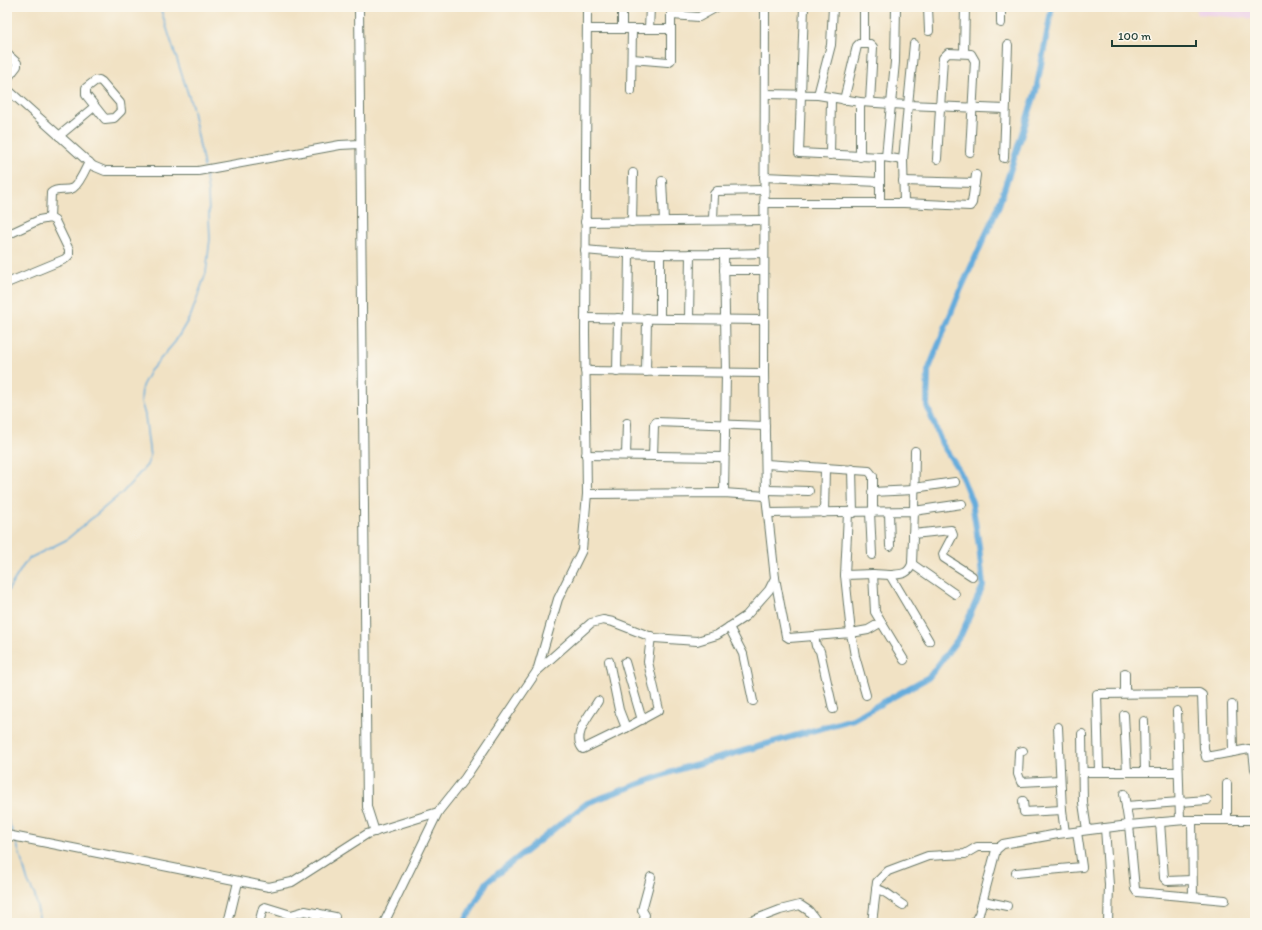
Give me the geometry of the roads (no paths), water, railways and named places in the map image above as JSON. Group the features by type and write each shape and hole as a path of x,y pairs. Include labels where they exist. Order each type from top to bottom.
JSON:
{"street":[{"path":"359,7 367,624 367,806 375,832"},
{"path":"537,671 558,599 582,550 587,494 585,222 588,7"},
{"path":"622,7 622,29"},
{"path":"649,29 650,7"},
{"path":"632,59 670,61 671,11 699,16 717,7"},
{"path":"765,7 764,373 766,493 775,578 786,636 789,638 851,633 868,630 880,623"},
{"path":"804,7 799,153 884,157 903,160"},
{"path":"818,95 831,45 833,7"},
{"path":"864,7 864,44"},
{"path":"880,203 878,182 879,160 884,157 892,104 896,7"},
{"path":"928,7 929,31"},
{"path":"964,53 965,7"},
{"path":"1000,23 1001,7"},
{"path":"588,29 671,29"},
{"path":"631,91 632,29"},
{"path":"844,100 857,46 859,44 870,44 873,48 870,102"},
{"path":"904,203 903,160 914,44"},
{"path":"1004,158 1008,45"},
{"path":"937,159 944,56 948,53 971,54 975,60 970,152"},
{"path":"7,54 17,63 17,66 7,79"},
{"path":"99,80 122,107 121,111 114,118 110,119 105,118 94,107 85,92 86,88 95,81 99,80"},
{"path":"7,89 93,166 105,171 198,171 340,145 360,144"},
{"path":"765,94 818,95 860,102 1005,110"},
{"path":"830,155 831,98"},
{"path":"860,102 860,157"},
{"path":"60,136 94,107"},
{"path":"50,218 51,193 58,189 68,189 74,187 89,162"},
{"path":"632,222 633,173"},
{"path":"764,177 878,182"},
{"path":"764,203 904,203 970,206 976,179 903,181"},
{"path":"662,181 664,221"},
{"path":"713,220 714,194 717,191 764,190"},
{"path":"7,235 38,220 50,218 55,221 69,250 69,255 7,283"},
{"path":"585,222 764,220"},
{"path":"585,250 660,254 764,253"},
{"path":"628,318 629,253"},
{"path":"660,254 660,318"},
{"path":"689,319 690,254"},
{"path":"724,254 726,374 724,493"},
{"path":"724,270 764,270"},
{"path":"585,318 764,320"},
{"path":"617,372 618,318"},
{"path":"646,318 646,372"},
{"path":"585,371 726,374 764,373"},
{"path":"653,456 654,425 656,422 765,426"},
{"path":"626,455 627,423"},
{"path":"845,575 905,574 910,571 912,564 915,451"},
{"path":"586,455 724,457"},
{"path":"766,464 871,472 872,555"},
{"path":"824,514 825,468"},
{"path":"852,470 851,513 845,575 855,656 866,695"},
{"path":"872,492 914,489 955,482"},
{"path":"587,494 809,492"},
{"path":"769,513 824,514 914,511 962,504"},
{"path":"889,512 890,546"},
{"path":"913,534 951,530 953,535 943,554 944,558 972,576"},
{"path":"912,564 954,594"},
{"path":"873,574 875,612 880,623 904,660"},
{"path":"890,574 929,641"},
{"path":"384,923 438,812 466,778 537,671 591,624 603,620 613,622 650,636 697,641 717,635 746,616 769,590 775,578"},
{"path":"729,627 743,654 753,701"},
{"path":"598,702 581,729 580,739 583,749 587,749 659,710 648,662 650,636"},
{"path":"814,636 816,646 820,651 833,709"},
{"path":"609,661 619,710 626,728"},
{"path":"625,662 642,720"},
{"path":"1125,673 1126,693"},
{"path":"1099,772 1097,694 1126,693 1199,693 1202,695 1204,754 1209,757 1249,749 1253,751 1255,769"},
{"path":"1232,705 1233,752"},
{"path":"1177,711 1177,772 1180,820"},
{"path":"1124,715 1127,772"},
{"path":"1144,721 1145,772"},
{"path":"1058,727 1060,780 1065,833"},
{"path":"1082,734 1083,804 1087,830"},
{"path":"1023,751 1019,752 1018,774 1021,782 1060,780"},
{"path":"1083,772 1177,772"},
{"path":"1227,784 1227,819"},
{"path":"1124,794 1129,825 1135,889 1137,892 1224,900"},
{"path":"1126,806 1207,800"},
{"path":"1023,801 1024,812 1062,810"},
{"path":"7,835 268,887 285,885 292,882 367,834 438,812"},
{"path":"872,923 876,889 879,879 888,871 908,862 928,856 965,854 977,847 998,847 1003,844 1065,833 1129,825 1180,820 1255,820"},
{"path":"1192,820 1192,897"},
{"path":"1160,822 1164,878 1167,881 1192,880"},
{"path":"1105,828 1109,885 1108,923"},
{"path":"1016,873 1082,867 1077,832"},
{"path":"974,923 983,901 998,847"},
{"path":"643,923 645,915 642,910 651,877"},
{"path":"228,923 238,882"},
{"path":"876,889 883,890 894,900 903,905"},
{"path":"983,901 1007,906"},
{"path":"746,923 780,910 800,905 809,911 818,923"},
{"path":"259,923 263,908 265,907 290,919 304,910 335,917"},
{"path":"315,923 317,914"}],"waterway":[{"path":"160,7 192,106 204,167"},
{"path":"464,923 487,882 587,803 680,769 853,719 929,677 961,635 983,586 979,546 972,502 960,472 942,444 927,406 928,371 959,293 998,208 1036,91 1052,7"},
{"path":"7,592 23,566 30,558 66,540 123,492 147,465 150,457 145,415 141,402 142,386 150,371 175,342 191,315 206,273 210,239 208,192 205,172"},
{"path":"7,818 13,833"},
{"path":"16,841 28,882 35,896 40,923"}]}
